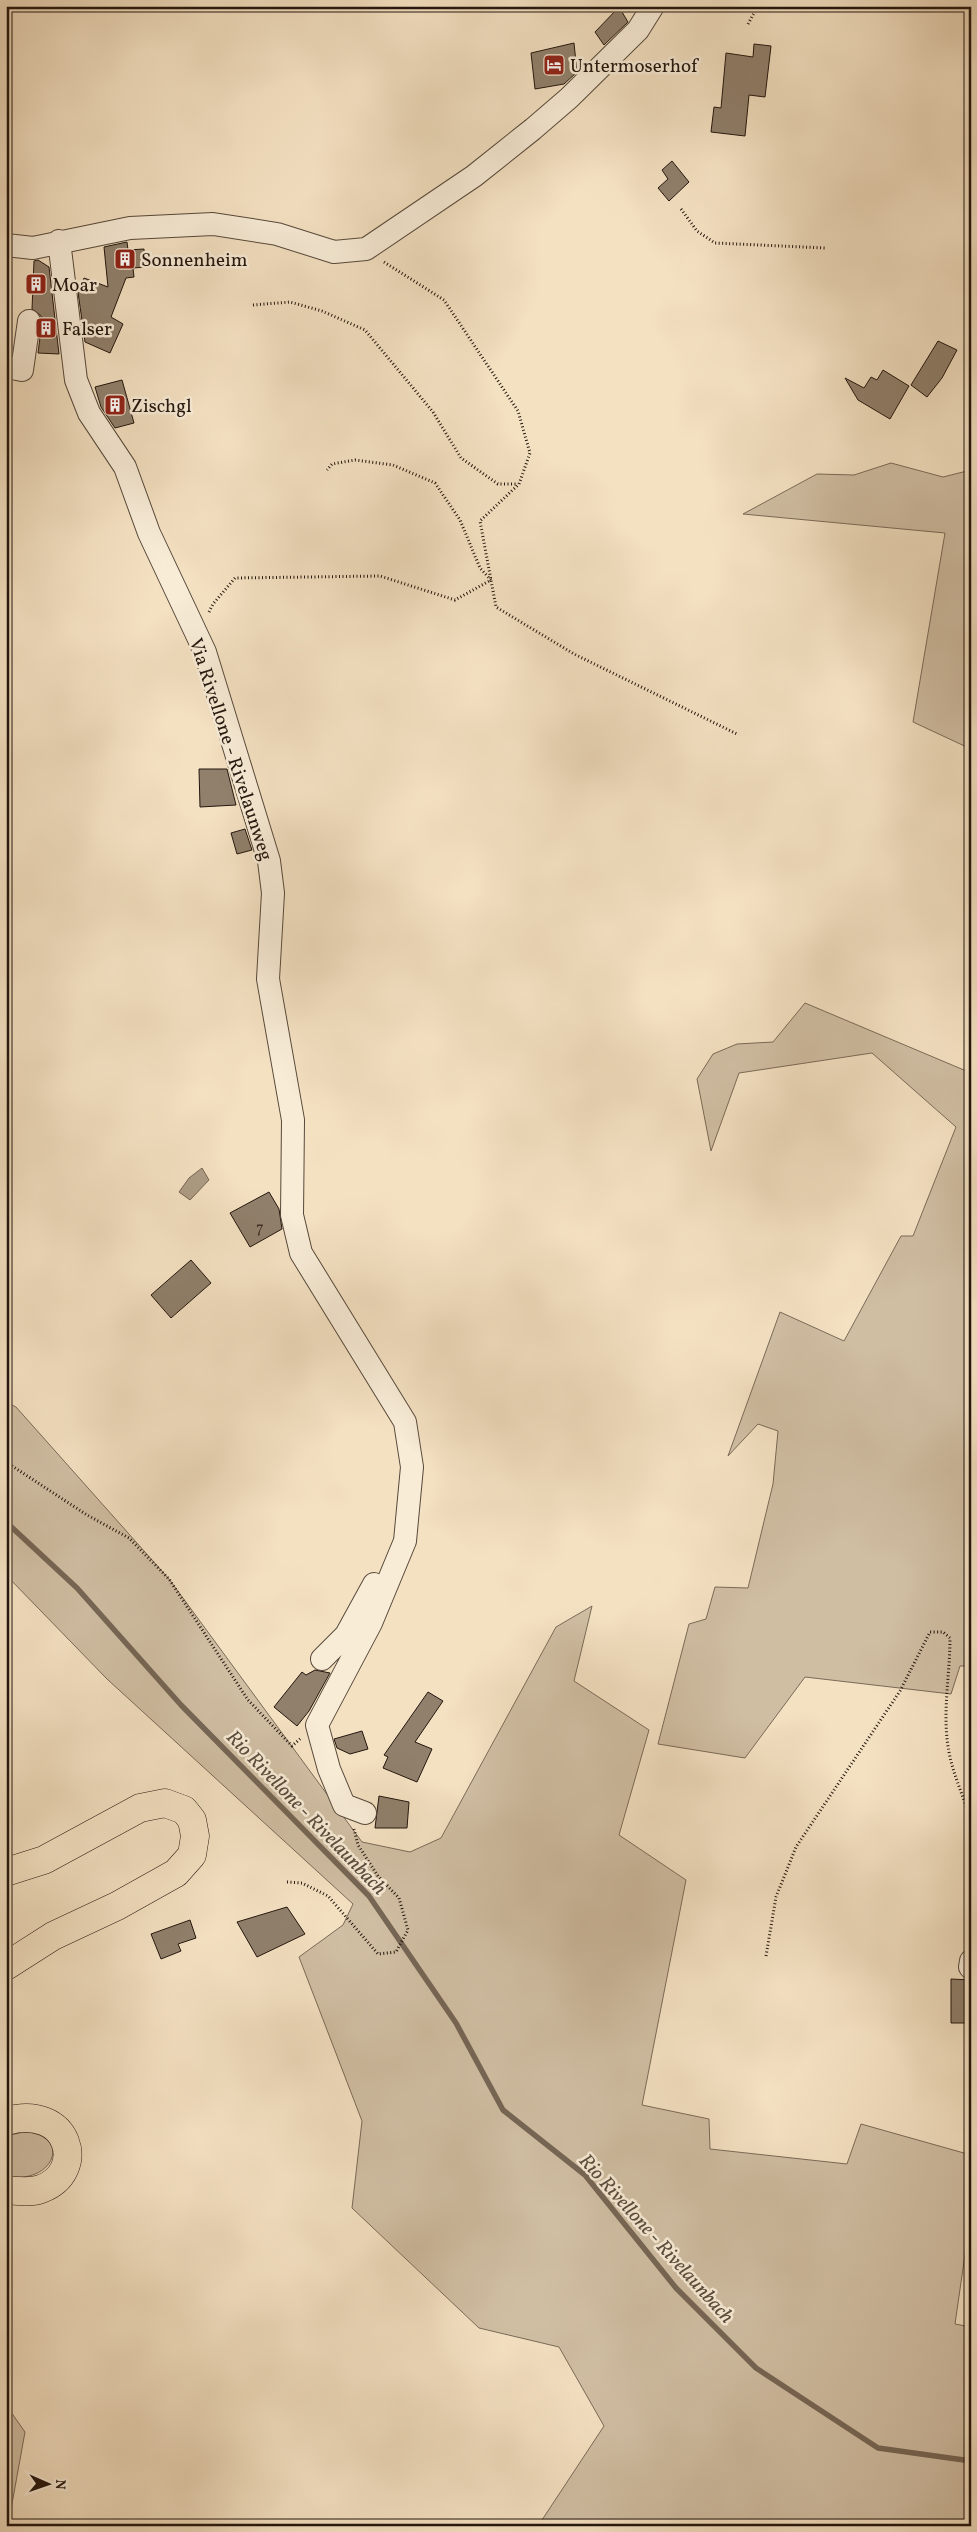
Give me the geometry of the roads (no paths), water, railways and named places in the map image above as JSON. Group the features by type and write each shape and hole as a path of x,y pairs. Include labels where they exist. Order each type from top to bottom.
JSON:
{"main road":[{"path":"6,1872 44,1860 140,1808 165,1803 184,1810 192,1820 195,1836 192,1855 176,1873 117,1906 53,1936 6,1966"},
{"path":"6,2121 34,2118 51,2124 63,2135 68,2151 65,2166 56,2180 41,2189 24,2191 6,2190"}],"street":[{"path":"6,245 33,248 130,228 213,224 277,234 334,252 366,249 474,176 569,98 638,30 653,6"},
{"name":"Via Rivellone - Rivelaunweg","path":"58,242 76,380 89,413 125,467 149,533 205,652 270,861 273,893 268,978 293,1120 292,1215 301,1253 404,1422 412,1467 405,1542 371,1623 317,1725 329,1769 344,1805 365,1813"},
{"path":"6,367 22,370 29,321"},
{"path":"322,1659 346,1635 389,1557 405,1542"}],"waterway":[{"name":"Rio Rivellone - Rivelaunbach","path":"6,1522 77,1588 181,1705 369,1896 456,2023 503,2110 585,2175 676,2288 756,2368 878,2448 971,2461"}],"place":[{"name":"Untermoserhof","path":"554,65"},
{"name":"Sonnenheim","path":"125,259"},
{"name":"Moar","path":"36,284"},
{"name":"Falser","path":"46,328"},
{"name":"Zischgl","path":"115,405"}]}
